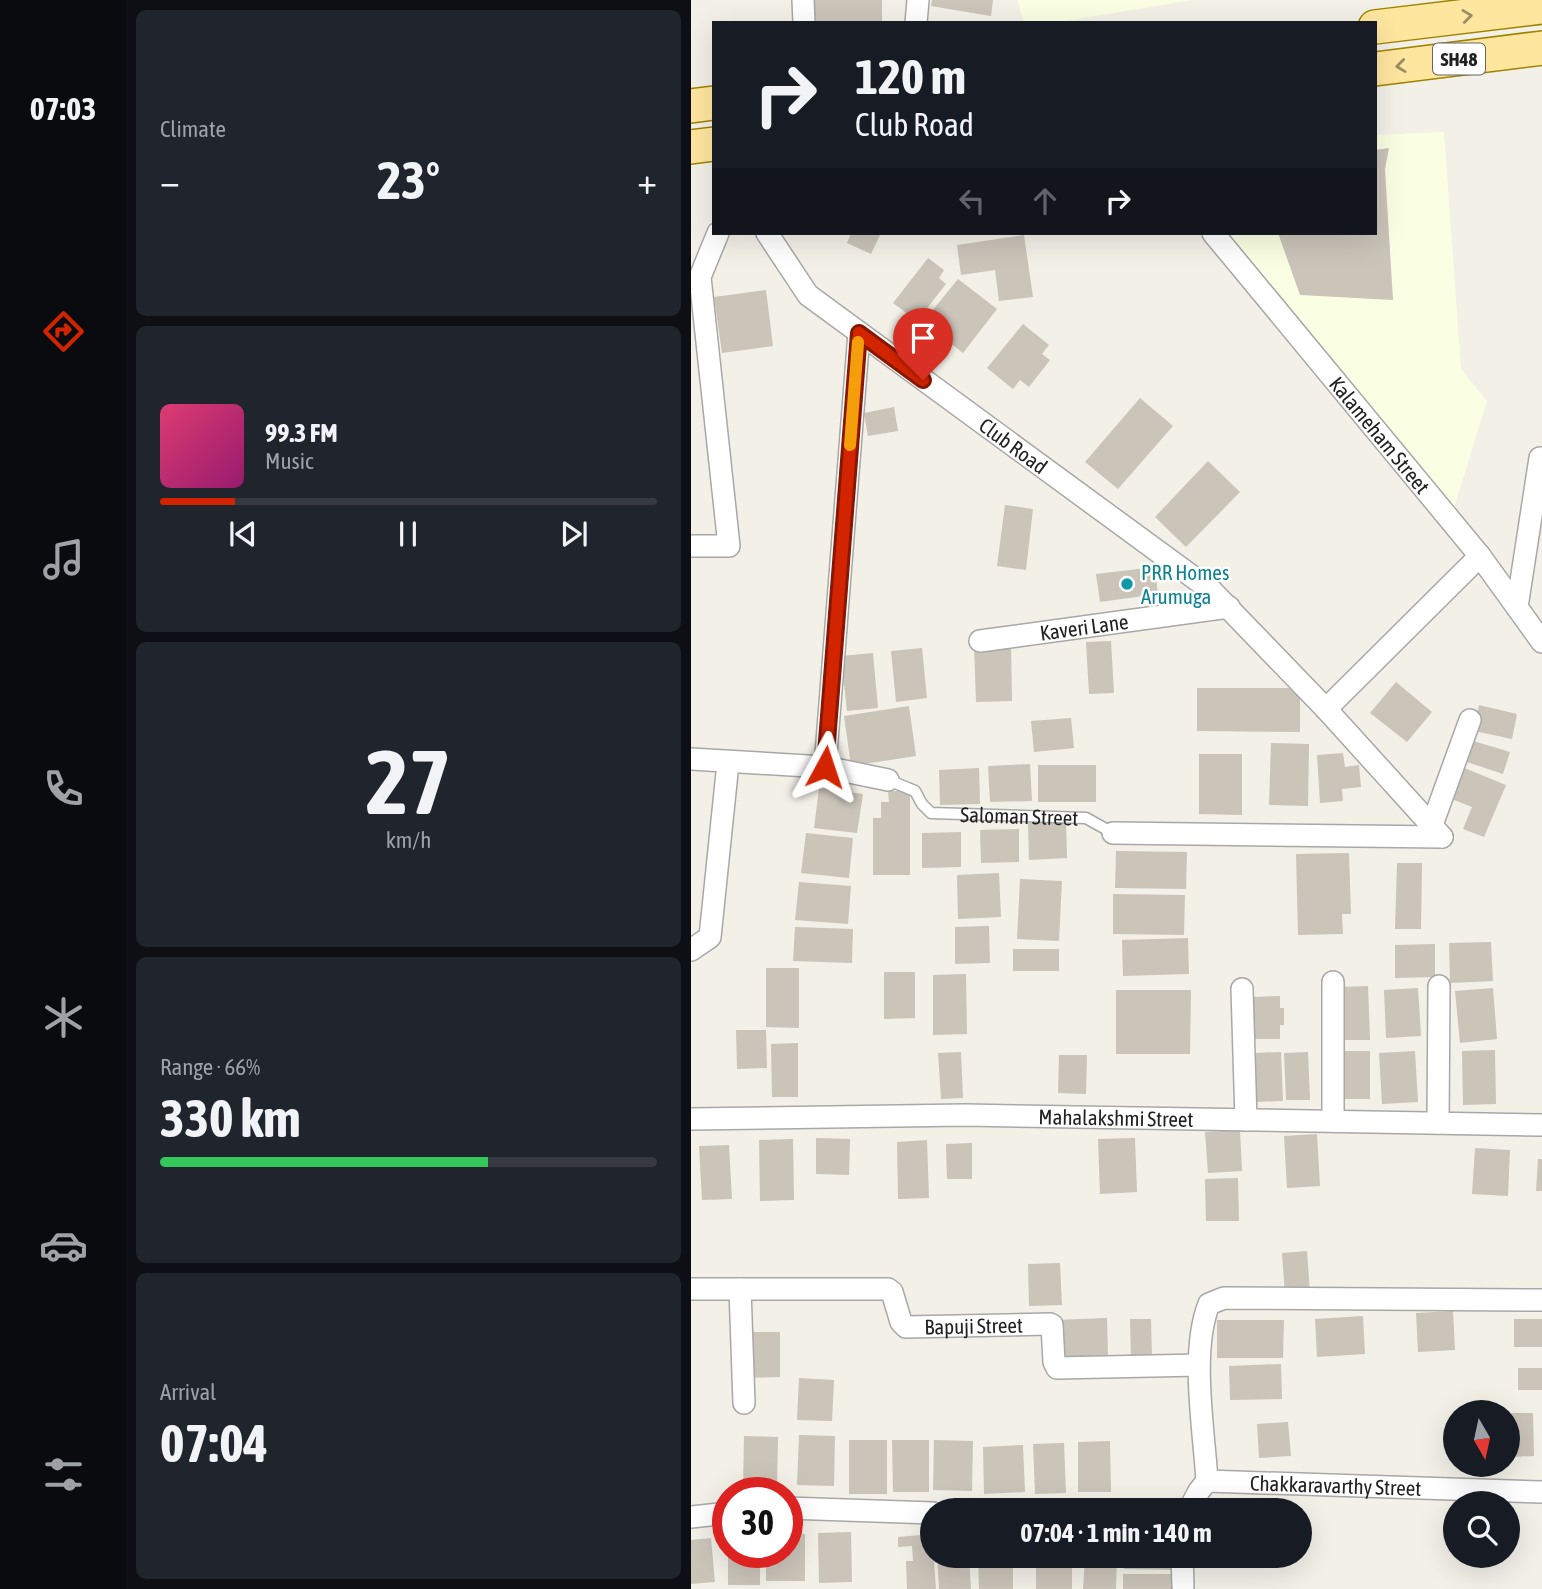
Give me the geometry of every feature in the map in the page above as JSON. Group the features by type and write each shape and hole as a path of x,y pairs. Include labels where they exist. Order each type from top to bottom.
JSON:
{"main road":[{"name":"SH48","path":"1377,27 1542,7"},
{"name":"SH48","path":"1377,69 1542,48"},
{"path":"691,106 712,103"}],"street":[{"path":"803,0 804,21"},
{"path":"916,21 918,0"},
{"path":"691,546 729,546 700,277 717,235"},
{"name":"Club Road","path":"768,235 808,295 1212,591 1326,709 1437,831"},
{"name":"Kalameham Street","path":"1215,235 1480,556 1542,642"},
{"path":"825,767 859,333"},
{"path":"1517,607 1540,458"},
{"path":"1326,709 1480,556"},
{"name":"Kaveri Lane","path":"980,641 1229,607"},
{"path":"1437,831 1470,720"},
{"name":"Saloman Street","path":"691,759 825,767 888,780"},
{"path":"691,950 710,937 728,763"},
{"name":"Saloman Street","path":"1113,832 1437,831"},
{"path":"1333,982 1333,1121"},
{"path":"1438,1123 1439,986"},
{"path":"1242,989 1246,1120"},
{"name":"Mahalakshmi Street","path":"691,1119 965,1115 1542,1125"},
{"name":"Bapuji Street","path":"691,1289 888,1289 892,1292 903,1325 911,1328 1050,1324 1053,1326 1055,1365 1061,1368 1199,1365"},
{"path":"740,1289 744,1403"},
{"path":"1195,1498 1207,1481 1199,1365 1202,1320 1209,1304 1224,1298 1542,1300"},
{"name":"Chakkaravarthy Street","path":"1207,1481 1542,1492"},
{"path":"803,1509 920,1513"},
{"path":"691,1517 712,1515"},
{"path":"1182,1568 1183,1586"}],"lane":[{"name":"Saloman Street","path":"888,780 915,791 931,813 1086,818 1113,832"}],"shaded area":[{"path":"1017,0 1192,0 1066,21 1023,21"},
{"path":"1444,132 1461,369 1487,401 1454,508 1229,235 1377,235 1377,135"}],"building":[{"path":"813,0 882,0 882,21 813,21"},
{"path":"932,0 993,0 991,16 931,6"},
{"path":"1389,148 1385,169 1393,300 1300,295 1279,235 1377,235 1377,150"},
{"path":"850,235 880,235 871,254 847,243"},
{"path":"1024,235 1033,297 999,301 995,270 961,275 957,245"},
{"path":"928,258 944,270 939,278 946,284 924,312 918,308 912,317 893,303"},
{"path":"958,279 997,309 963,353 923,322"},
{"path":"766,290 773,346 722,353 714,297"},
{"path":"1023,324 1049,345 1042,354 1050,360 1029,387 1020,380 1013,389 987,368"},
{"path":"1140,398 1173,426 1118,489 1085,462"},
{"path":"894,407 898,431 868,436 864,413"},
{"path":"1208,461 1240,492 1186,547 1155,517"},
{"path":"1005,505 1033,509 1026,570 997,566"},
{"name":"PRR Homes Arumuga","path":"1155,567 1158,594 1100,602 1096,574"},
{"path":"1111,641 1114,693 1089,694 1086,642"},
{"path":"1011,643 1012,701 976,702 974,644"},
{"path":"922,648 927,698 896,702 891,651"},
{"path":"873,653 878,708 847,711 841,656"},
{"path":"1396,682 1432,712 1407,742 1370,713"},
{"path":"1197,688 1300,688 1300,732 1197,731"},
{"path":"1479,705 1517,714 1512,739 1474,731"},
{"path":"909,706 916,756 851,766 844,716"},
{"path":"1071,718 1074,748 1034,752 1031,721"},
{"path":"1470,740 1510,752 1503,774 1464,761"},
{"path":"1271,743 1309,744 1308,806 1269,805"},
{"path":"1343,753 1345,767 1359,765 1361,787 1342,789 1343,801 1320,803 1317,755"},
{"path":"1199,754 1242,754 1242,815 1199,814"},
{"path":"1030,764 1032,801 990,802 988,766"},
{"path":"1038,765 1096,765 1096,802 1038,802"},
{"path":"1462,767 1506,785 1484,837 1463,829 1472,807 1449,798"},
{"path":"979,768 980,804 940,805 939,770"},
{"path":"819,788 863,794 857,833 814,828"},
{"path":"888,791 910,791 910,875 873,875 873,818 881,818 881,802 889,802"},
{"path":"1066,822 1067,858 1029,860 1028,823"},
{"path":"1019,829 1019,862 981,863 980,830"},
{"path":"961,832 961,867 922,868 922,833"},
{"path":"806,833 853,838 849,878 801,873"},
{"path":"1116,851 1187,852 1186,889 1115,888"},
{"path":"1349,853 1351,914 1342,914 1343,934 1298,935 1296,854"},
{"path":"1397,863 1422,863 1421,929 1395,929"},
{"path":"999,873 1001,917 958,919 957,875"},
{"path":"1020,879 1062,881 1059,941 1017,939"},
{"path":"799,882 851,886 848,924 795,920"},
{"path":"1113,894 1185,895 1184,935 1113,934"},
{"path":"989,926 990,963 955,964 955,927"},
{"path":"795,927 853,929 852,963 793,961"},
{"path":"1188,938 1189,974 1123,976 1122,940"},
{"path":"1491,942 1493,981 1450,983 1449,943"},
{"path":"1435,944 1435,977 1395,978 1395,945"},
{"path":"1013,949 1059,949 1059,971 1013,971"},
{"path":"766,968 799,968 799,1028 766,1027"},
{"path":"884,972 915,972 915,1018 884,1019"},
{"path":"966,974 967,1034 933,1035 933,975"},
{"path":"1368,986 1370,1040 1340,1040 1338,987"},
{"path":"1418,988 1421,1036 1386,1038 1384,990"},
{"path":"1493,988 1497,1039 1460,1043 1455,991"},
{"path":"1116,990 1191,990 1190,1054 1116,1054"},
{"path":"1280,996 1280,1008 1284,1008 1284,1025 1280,1025 1280,1039 1251,1039 1251,997"},
{"path":"736,1030 766,1030 767,1068 737,1069"},
{"path":"798,1043 798,1097 772,1097 771,1044"},
{"path":"1495,1050 1496,1104 1463,1105 1462,1051"},
{"path":"1340,1051 1370,1051 1370,1099 1340,1099"},
{"path":"1415,1051 1418,1102 1382,1104 1379,1053"},
{"path":"961,1052 963,1098 941,1099 938,1053"},
{"path":"1281,1052 1283,1101 1253,1102 1252,1053"},
{"path":"1308,1052 1310,1100 1286,1100 1284,1053"},
{"path":"1059,1055 1087,1055 1086,1094 1058,1093"},
{"path":"1240,1130 1242,1171 1208,1173 1205,1132"},
{"path":"1317,1134 1320,1186 1287,1188 1284,1136"},
{"path":"816,1138 850,1139 849,1175 816,1174"},
{"path":"1135,1138 1137,1192 1100,1194 1098,1139"},
{"path":"793,1139 794,1200 760,1201 759,1140"},
{"path":"927,1140 929,1198 898,1199 897,1142"},
{"path":"972,1143 972,1179 947,1179 946,1144"},
{"path":"729,1145 732,1199 702,1200 699,1146"},
{"path":"1475,1148 1510,1150 1508,1196 1472,1194"},
{"path":"1538,1159 1542,1159 1542,1191 1536,1191"},
{"path":"1238,1178 1239,1221 1206,1221 1205,1179"},
{"path":"1307,1251 1310,1293 1285,1295 1282,1253"},
{"path":"1060,1263 1062,1305 1029,1306 1028,1264"},
{"path":"1453,1311 1455,1350 1418,1352 1416,1313"},
{"path":"1363,1316 1365,1354 1317,1357 1315,1319"},
{"path":"1107,1318 1108,1357 1055,1359 1054,1320"},
{"path":"1130,1319 1151,1319 1152,1358 1131,1359"},
{"path":"1514,1319 1542,1319 1542,1347 1514,1347"},
{"path":"1217,1320 1284,1320 1283,1358 1217,1358"},
{"path":"747,1332 780,1332 780,1377 747,1378"},
{"path":"1281,1364 1282,1399 1230,1400 1229,1366"},
{"path":"1518,1368 1542,1368 1542,1390 1518,1390"},
{"path":"799,1378 834,1380 832,1421 797,1420"},
{"path":"1521,1413 1533,1413 1534,1456 1521,1457"},
{"path":"1288,1422 1291,1456 1259,1458 1257,1424"},
{"path":"799,1435 835,1436 834,1486 803,1485 803,1477 797,1477"},
{"path":"744,1436 778,1437 777,1477 743,1477"},
{"path":"849,1440 887,1440 887,1494 849,1494"},
{"path":"892,1440 929,1440 929,1492 893,1492"},
{"path":"934,1440 973,1441 972,1491 933,1490"},
{"path":"1110,1441 1111,1492 1078,1492 1078,1442"},
{"path":"1064,1443 1066,1493 1035,1494 1033,1444"},
{"path":"1023,1445 1025,1492 984,1494 983,1447"},
{"path":"851,1532 852,1582 819,1583 818,1533"},
{"path":"803,1534 805,1581 766,1581 766,1568 803,1568"},
{"path":"920,1535 920,1568 934,1568 936,1589 907,1589 906,1561 913,1561 912,1546 898,1547 898,1537"},
{"path":"711,1538 715,1582 691,1584 691,1540"},
{"path":"728,1568 760,1568 760,1585 728,1585"},
{"path":"938,1568 970,1568 971,1589 939,1589"},
{"path":"978,1568 1013,1568 1013,1589 979,1589"},
{"path":"1036,1568 1072,1568 1072,1589 1036,1589"},
{"path":"1084,1568 1117,1568 1116,1589 1083,1589"},
{"path":"1124,1568 1174,1568 1174,1570"},
{"path":"1123,1574 1172,1574 1172,1589 1123,1589"}],"slow traffic":[{"path":"850,445 858,342"}],"place":[{"name":"PRR Homes Arumuga","path":"1127,584"}],"route":[{"path":"825,767 859,333 923,380"}]}
